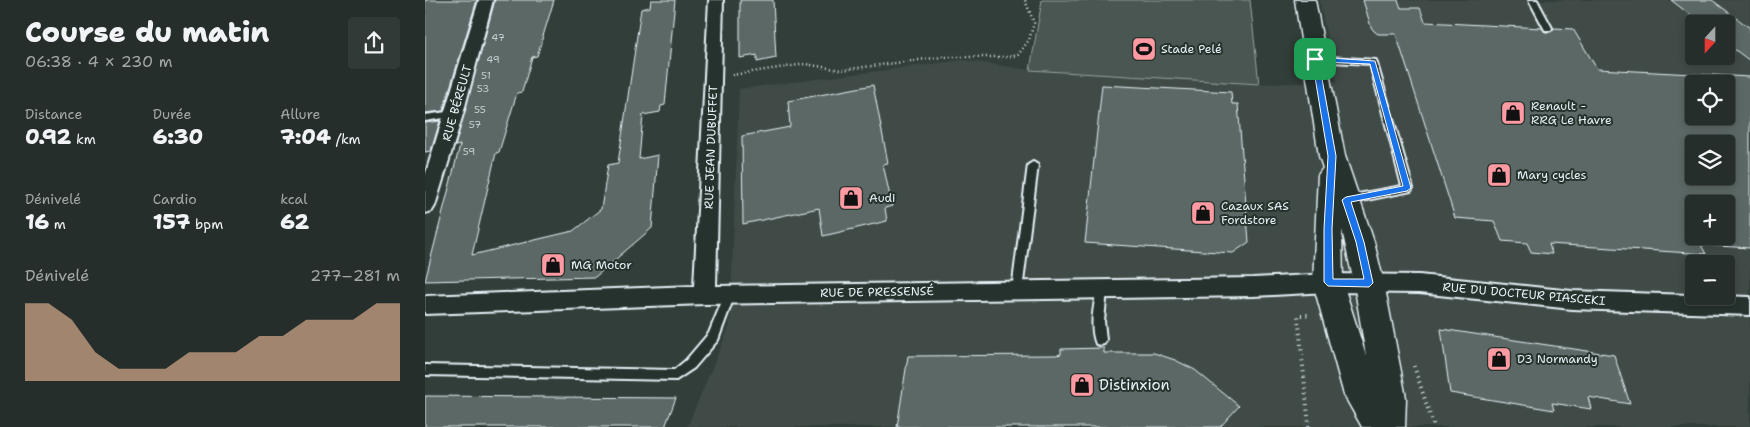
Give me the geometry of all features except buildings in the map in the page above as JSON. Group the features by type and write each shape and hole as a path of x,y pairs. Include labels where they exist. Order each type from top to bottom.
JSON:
{"street":[{"name":"RUE BÉREULT","path":"425,206 431,172 454,114 486,0"},
{"name":"RUE JEAN DUBUFFET","path":"705,294 716,0"},
{"path":"1305,0 1332,156 1360,242 1369,283 1389,398 1388,427"},
{"path":"1332,156 1328,229 1328,282 1361,395 1381,427"},
{"name":"RUE DE PRESSENSÉ","path":"425,305 705,294 1253,287 1328,282"},
{"name":"RUE DU DOCTEUR PIASCEKI","path":"1328,282 1419,284 1572,300 1750,306"}],"lane":[{"path":"1533,0 1549,28"},
{"path":"1315,59 1373,62 1407,188 1346,200"},
{"path":"425,118 454,114"},
{"path":"1017,290 1033,165"},
{"path":"1100,340 1098,321 1102,289"},
{"path":"425,370 676,375 690,364 714,336 730,294"}],"path":[{"path":"713,78 805,64 841,70 942,56 1006,57 1018,55 1029,40 1034,23 1025,0"},
{"path":"1298,315 1309,427"},
{"path":"1412,360 1434,427"}],"shaded area":[{"name":"Stade Pelé","path":"1042,0 1250,0 1259,84 1030,70"},
{"path":"1319,0 1750,0 1750,427 687,427 730,325 739,89 963,60 1030,70 1259,84 1337,82"}],"place":[{"name":"Stade Pelé","path":"1144,49"},
{"name":"Renault - RRG Le Havre","path":"1513,113"},
{"name":"Mary cycles","path":"1499,175"},
{"name":"Audi","path":"851,198"},
{"name":"Cazaux SAS Fordstore","path":"1203,213"},
{"name":"MG Motor","path":"553,265"},
{"name":"D3 Normandy","path":"1499,359"},
{"name":"Distinxion","path":"1082,385"}],"route":[{"path":"1315,59 1373,62 1407,188 1346,200 1360,242 1369,283 1328,282 1328,229 1332,156 1315,59"}]}
